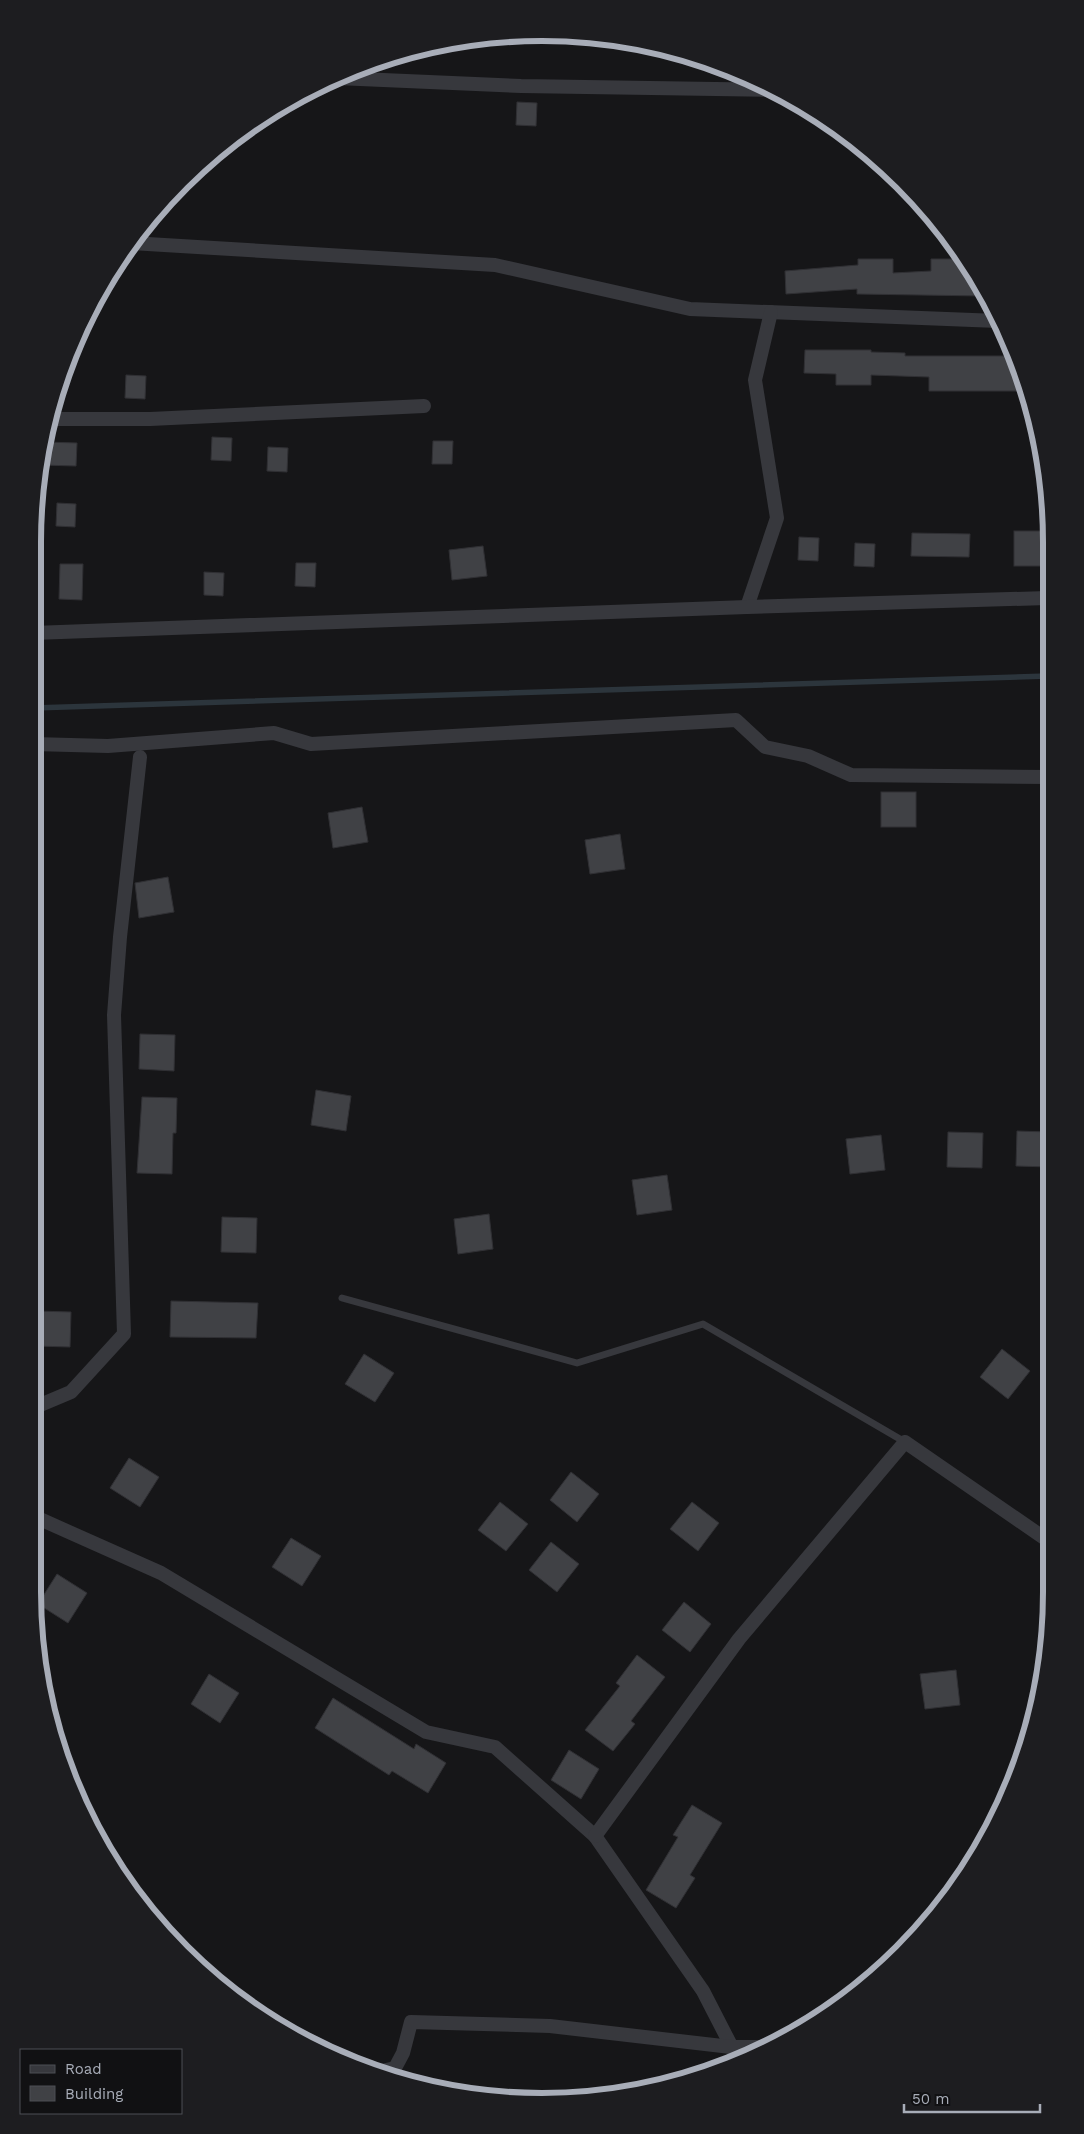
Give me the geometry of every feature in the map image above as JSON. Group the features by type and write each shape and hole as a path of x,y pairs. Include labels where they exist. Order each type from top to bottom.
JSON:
{"street":[{"path":"351,79 520,86 756,90"},
{"path":"140,244 495,265 690,309 991,321"},
{"path":"747,606 777,518 755,380 771,312"},
{"path":"57,418 150,419 424,406"},
{"path":"41,633 747,606 1043,598"},
{"path":"41,744 108,746 274,733 311,744 736,720 765,747 808,756 851,775 1043,776"},
{"path":"41,1405 71,1392 124,1334 114,1015 120,938 140,757"},
{"path":"595,1836 739,1639 905,1442 1043,1537"},
{"path":"41,1520 160,1573 426,1732 495,1747 595,1836 703,1991 735,2054"},
{"path":"396,2071 403,2053 411,2022 550,2026 731,2047 751,2047"}],"lane":[{"path":"342,1298 577,1363 703,1324 905,1442"}],"building":[{"path":"517,102 537,103 536,126 516,125"},
{"path":"858,259 893,259 893,273 931,271 931,259 954,259 978,296 857,294 857,289 786,294 785,271 858,265"},
{"path":"805,350 871,350 871,352 905,353 905,356 1007,356 1019,391 929,391 929,377 871,375 871,385 836,385 836,374 804,373"},
{"path":"126,375 146,376 145,399 125,398"},
{"path":"212,437 232,438 231,461 211,460"},
{"path":"433,441 453,441 452,464 432,464"},
{"path":"51,442 77,443 76,466 48,465"},
{"path":"268,447 288,448 287,472 267,471"},
{"path":"57,503 76,504 75,527 56,526"},
{"path":"1014,531 1043,531 1043,566 1014,566"},
{"path":"912,533 970,534 969,557 911,556"},
{"path":"799,537 819,538 818,561 798,560"},
{"path":"855,543 875,544 874,567 854,566"},
{"path":"483,546 487,576 452,580 449,550"},
{"path":"296,563 316,563 315,587 295,586"},
{"path":"60,564 83,564 82,600 59,599"},
{"path":"204,572 224,573 223,596 204,595"},
{"path":"881,792 916,792 916,827 881,827"},
{"path":"362,807 368,842 333,848 328,813"},
{"path":"620,834 625,869 590,874 585,840"},
{"path":"168,877 174,912 139,918 135,883"},
{"path":"140,1034 175,1035 174,1071 139,1069"},
{"path":"316,1090 351,1096 346,1131 311,1125"},
{"path":"142,1097 177,1098 176,1133 173,1133 172,1174 137,1173"},
{"path":"1017,1131 1043,1132 1043,1167 1016,1166"},
{"path":"948,1132 983,1133 982,1168 947,1167"},
{"path":"881,1135 885,1170 850,1174 846,1139"},
{"path":"667,1175 672,1210 637,1215 632,1180"},
{"path":"489,1214 493,1249 458,1254 454,1219"},
{"path":"222,1217 257,1218 256,1253 221,1252"},
{"path":"171,1301 258,1303 256,1338 170,1337"},
{"path":"41,1311 71,1312 70,1347 41,1346"},
{"path":"1002,1349 1030,1371 1008,1399 980,1377"},
{"path":"364,1354 394,1373 375,1402 345,1384"},
{"path":"129,1458 159,1477 140,1507 110,1488"},
{"path":"571,1472 599,1494 577,1522 550,1500"},
{"path":"500,1502 528,1524 506,1551 478,1530"},
{"path":"692,1502 719,1523 698,1551 670,1529"},
{"path":"291,1538 321,1556 302,1586 272,1567"},
{"path":"551,1542 579,1564 557,1592 529,1570"},
{"path":"57,1574 87,1593 68,1623 41,1606 41,1599"},
{"path":"684,1602 711,1624 690,1652 662,1630"},
{"path":"637,1655 665,1677 631,1721 635,1724 613,1751 585,1730 620,1686 616,1683"},
{"path":"956,1670 960,1705 925,1709 920,1674"},
{"path":"209,1674 239,1693 220,1723 191,1704"},
{"path":"333,1698 414,1749 416,1744 446,1763 428,1793 392,1771 389,1775 315,1728"},
{"path":"569,1750 599,1769 581,1799 551,1780"},
{"path":"692,1805 722,1823 690,1875 695,1878 676,1908 646,1890 678,1837 673,1835"}],"waterway":[{"path":"41,708 1043,676"}]}
